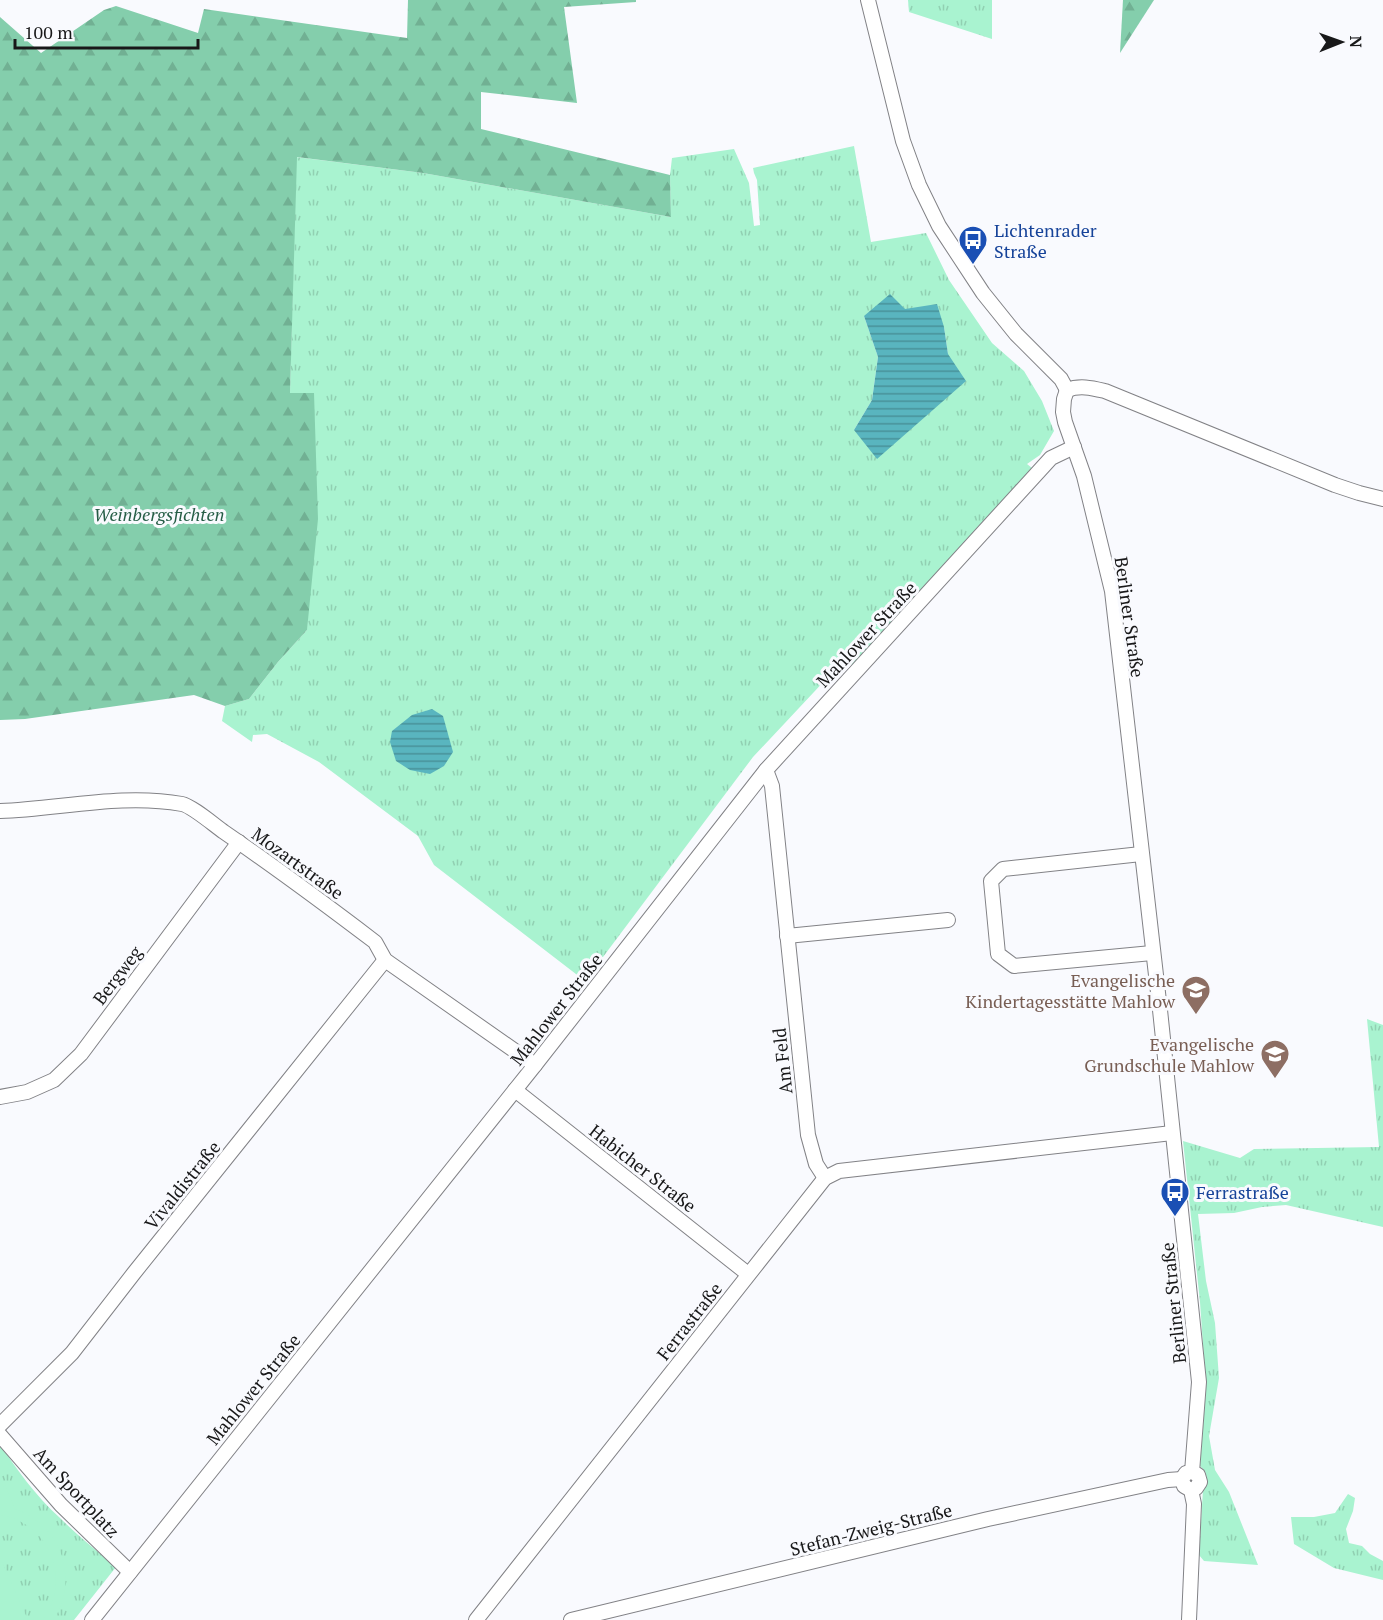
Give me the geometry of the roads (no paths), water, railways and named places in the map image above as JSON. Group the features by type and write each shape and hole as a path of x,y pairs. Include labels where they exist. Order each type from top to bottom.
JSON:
{"street":[{"path":"868,0 912,170 939,226 983,293 1016,334 1061,379 1067,390 1074,387 1086,387 1105,391 1335,485 1383,499"},
{"name":"Berliner Straße","path":"1067,390 1063,412 1065,422 1087,486 1112,591 1199,1382 1188,1480 1194,1504 1188,1620"},
{"name":"Mahlower Straße","path":"92,1620 535,1065 766,770 1051,458 1074,447"},
{"name":"Am Feld","path":"766,770 772,786 808,1136 816,1164 825,1178"},
{"name":"Mozartstraße","path":"0,811 110,802 153,801 185,805 274,866 375,942 385,960 535,1065"},
{"name":"Bergweg","path":"0,1097 27,1092 54,1080 81,1054 239,842"},
{"path":"1141,854 1003,868 991,882 998,954 1014,966 1152,953"},
{"path":"787,936 948,921"},
{"name":"Vivaldistraße","path":"0,1425 72,1353 385,960"},
{"name":"Habicher Straße","path":"515,1090 748,1274"},
{"name":"Ferrastraße","path":"476,1620 825,1178 839,1171 1172,1133"},
{"name":"Am Sportplatz","path":"0,1435 61,1504 129,1572"},
{"name":"Stefan-Zweig-Straße","path":"571,1620 988,1519 1168,1480 1188,1480"}],"water":[{"path":"890,294 905,309 937,304 944,327 948,354 966,381 877,459 854,430 872,400 878,357 864,316"},
{"path":"432,709 443,716 453,752 444,766 430,774 410,770 396,761 390,742 392,731 412,715"}],"place":[{"name":"Lichtenrader Straße","path":"973,266"},
{"name":"Evangelische Kindertagesstätte Mahlow","path":"1196,1016"},
{"name":"Evangelische Grundschule Mahlow","path":"1275,1080"},
{"name":"Ferrastraße","path":"1175,1218"}],"park label":[{"name":"Weinbergsfichten","path":"159,514"}]}
